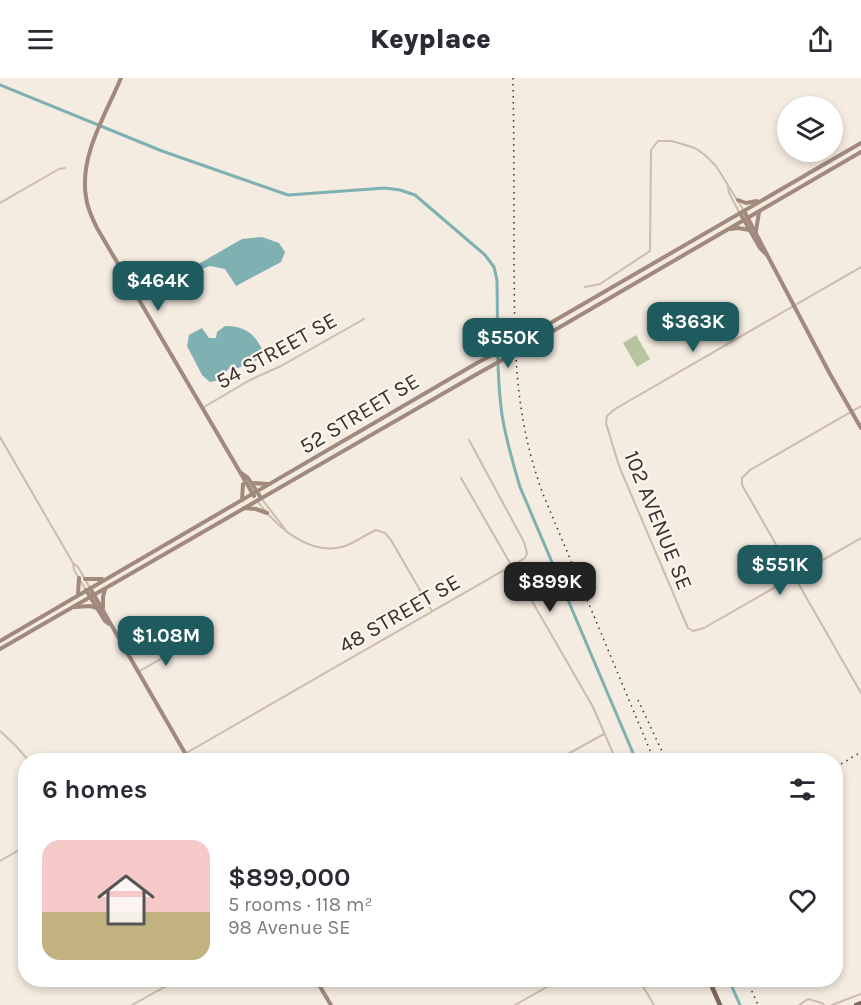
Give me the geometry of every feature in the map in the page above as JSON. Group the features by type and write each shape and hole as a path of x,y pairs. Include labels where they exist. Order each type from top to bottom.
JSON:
{"main road":[{"path":"121,78 92,144 84,182 91,215 102,238 201,408 241,473 251,483 255,494"},
{"name":"52 STREET SE","path":"0,640 861,143"},
{"name":"52 STREET SE","path":"0,649 861,152"},
{"path":"738,201 746,203 761,201"},
{"path":"756,231 759,211"},
{"path":"742,212 760,248 769,257"},
{"path":"746,219 756,231 861,428"},
{"path":"727,230 738,228 750,230"},
{"path":"241,473 242,501"},
{"path":"243,481 259,499"},
{"path":"251,483 272,483"},
{"path":"243,508 267,513"},
{"path":"78,595 79,578"},
{"path":"85,579 106,578"},
{"path":"104,612 102,600 106,588"},
{"path":"88,589 104,612 184,753"},
{"path":"92,596 105,621 110,624"},
{"path":"71,607 97,608"},
{"path":"320,987 331,1005"},
{"path":"713,987 720,1005"},
{"path":"856,1005 861,1003"}],"street":[{"path":"585,287 600,284 650,251 651,150 658,141 672,141 695,148 705,155 716,166 738,201 742,212"},
{"path":"0,203 65,168"},
{"path":"728,187 729,194 742,212"},
{"path":"794,306 861,267"},
{"name":"102 AVENUE SE","path":"794,306 615,409 607,416 606,423 619,466 688,628 693,632 704,628 794,577"},
{"name":"54 STREET SE","path":"201,408 364,319"},
{"path":"861,406 750,470 742,478 743,489 861,693"},
{"path":"0,437 73,563 79,578 88,589"},
{"name":"48 STREET SE","path":"187,753 525,558 527,553 524,542 469,440"},
{"path":"461,478 593,707 613,753"},
{"path":"259,499 267,513 298,540 324,548 348,545 376,530 385,533 432,611"},
{"path":"259,499 287,531"},
{"path":"794,577 861,538"},
{"path":"73,563 85,579 88,589"},
{"path":"138,672 185,645"},
{"path":"0,731 22,753"},
{"path":"569,753 605,733"},
{"path":"0,861 18,851"},
{"path":"132,1005 164,987"},
{"path":"515,1005 547,987"},
{"path":"643,987 654,1005"},
{"path":"832,1005 861,994"},
{"path":"799,1005 808,999 824,1005"}],"green space":[{"path":"636,335 650,359 637,367 623,343"}],"water":[{"path":"262,237 279,243 285,252 281,262 236,286 225,269 210,266 183,276 195,266 242,239"},
{"path":"225,326 238,327 248,332 262,349 257,360 233,370 232,364 220,380 210,382 202,375 187,346 189,335 202,328 209,338 216,338 217,332"}],"waterway":[{"path":"0,85 162,151 288,195 385,188 415,195 485,255 494,267 497,280 500,398 510,451 520,487 633,753"},
{"path":"732,987 740,1005"}],"railway":[{"path":"513,78 516,351 526,435 543,494 651,753"},
{"path":"638,700 663,753"},
{"path":"843,763 861,752"},
{"path":"750,987 758,1005"}]}
